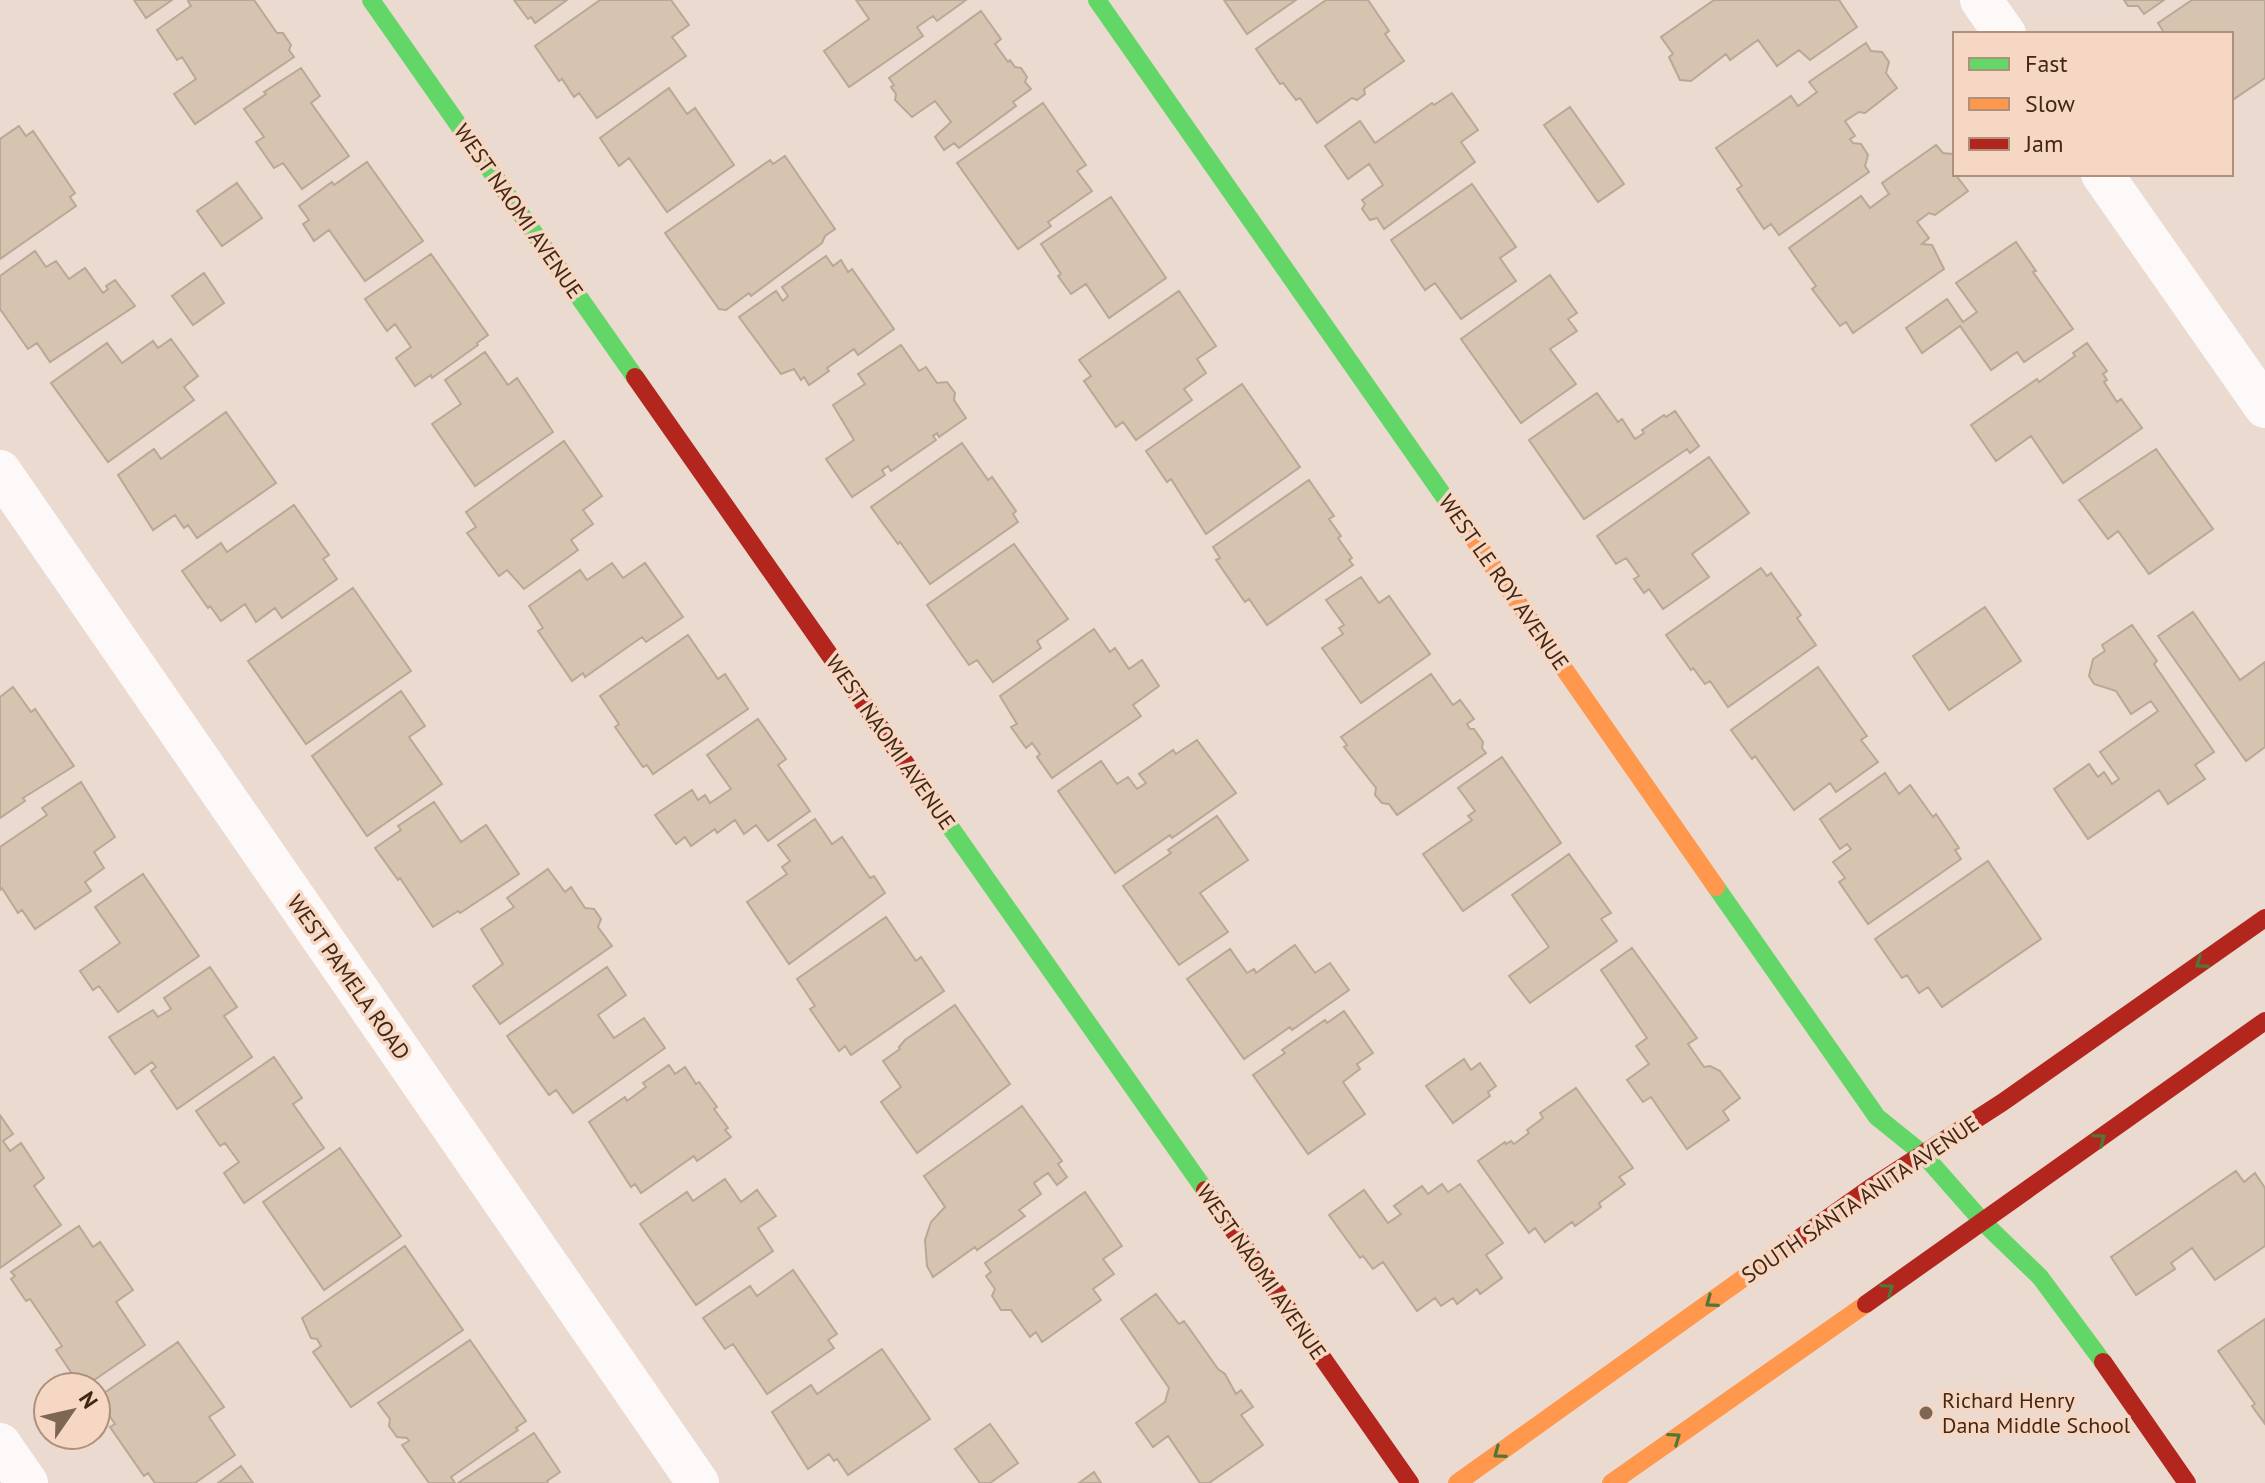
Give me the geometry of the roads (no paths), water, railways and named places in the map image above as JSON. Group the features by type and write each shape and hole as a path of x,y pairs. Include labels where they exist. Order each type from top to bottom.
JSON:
{"street":[{"name":"WEST NAOMI AVENUE","path":"371,0 1410,1483"},
{"name":"WEST LE ROY AVENUE","path":"1097,0 1877,1117 1923,1154 2058,1300 2187,1483"},
{"path":"1981,0 2004,32"},
{"path":"2103,176 2265,407"},
{"name":"WEST PAMELA ROAD","path":"0,471 698,1483"},
{"name":"SOUTH SANTA ANITA AVENUE","path":"1457,1483 1870,1188 2003,1102 2265,918"},
{"path":"1611,1483 2265,1021"},
{"path":"0,1444 27,1483"}],"place":[{"name":"Richard Henry Dana Middle School","path":"1926,1413"}]}
